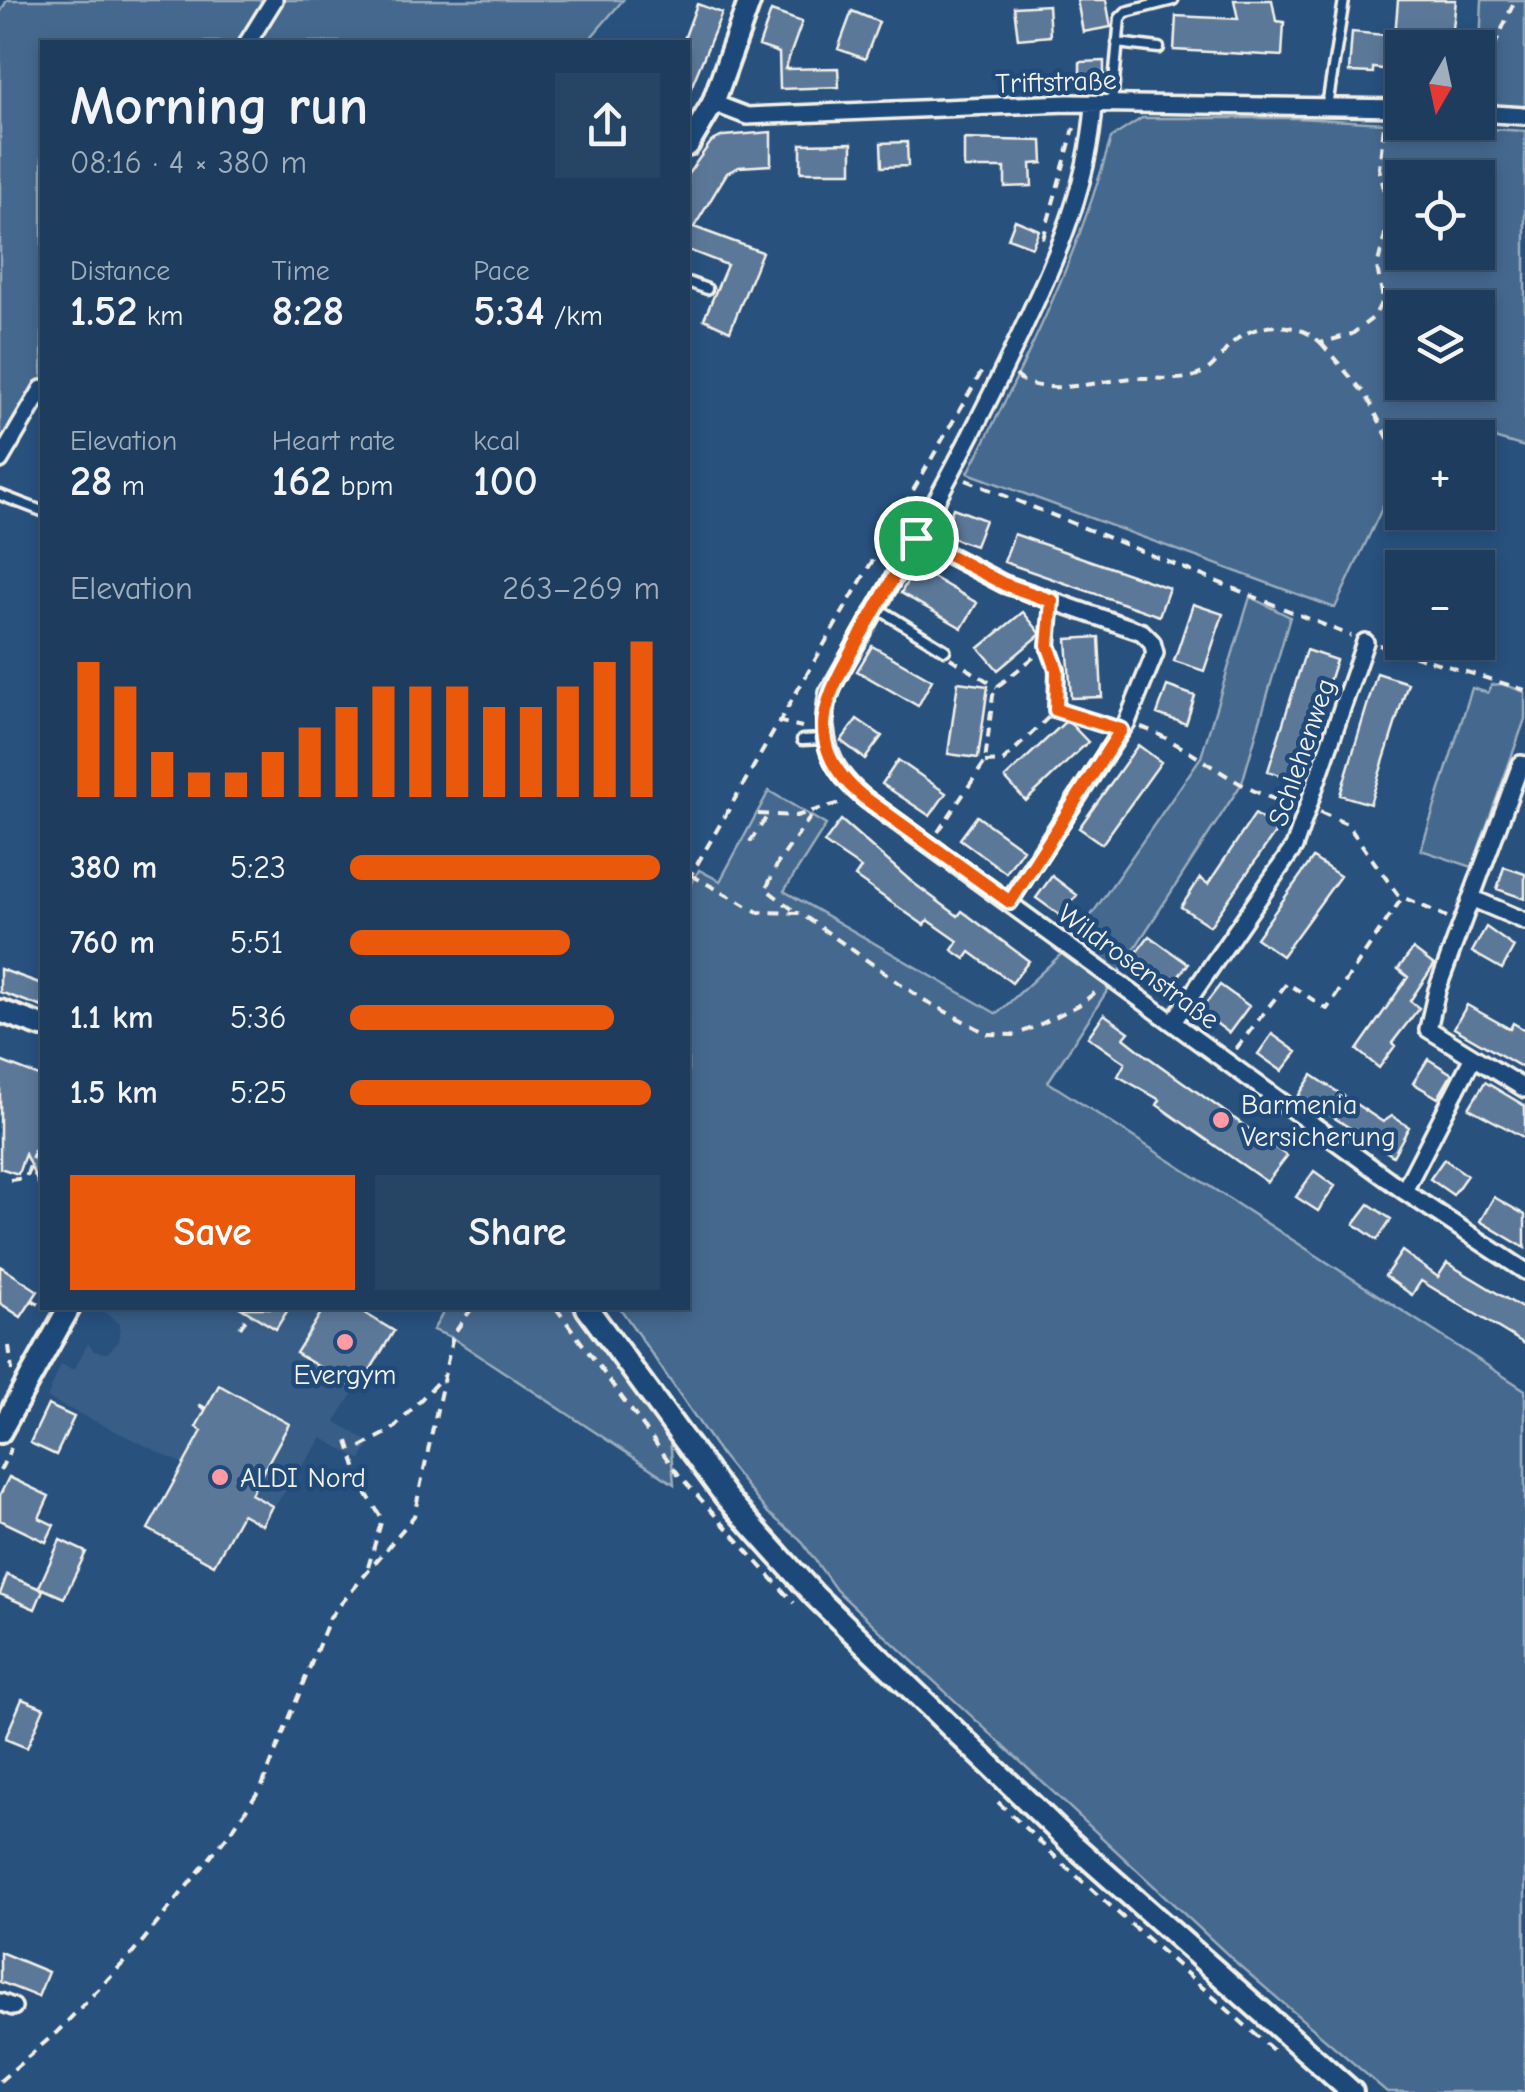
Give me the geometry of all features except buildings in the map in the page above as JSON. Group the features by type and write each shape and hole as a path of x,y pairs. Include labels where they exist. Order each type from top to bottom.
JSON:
{"main road":[{"path":"690,142 712,104 750,0"},
{"path":"0,1011 40,1025"},
{"path":"2,1421 68,1310"},
{"path":"588,1310 726,1497 815,1596 1069,1841 1352,2092"}],"street":[{"path":"249,40 274,0"},
{"name":"Triftstraße","path":"712,104 746,116 1087,104 1385,107"},
{"path":"825,738 828,693 952,474 1046,282 1090,155 1087,104"},
{"path":"1495,114 1525,116"},
{"path":"0,460 40,392"},
{"path":"916,538 1004,584 1142,632 1152,642 1155,653 1143,688 1121,730 1010,902"},
{"name":"Schlehenweg","path":"1173,1022 1294,847 1365,642"},
{"name":"Wildrosenstraße","path":"825,738 828,756 844,781 862,796 1404,1192 1525,1271"},
{"path":"1523,764 1437,990 1428,1029 1525,1089"},
{"path":"1471,898 1525,922"},
{"path":"1404,1192 1472,1059"}],"lane":[{"path":"1112,104 1120,18 1126,12 1173,0"},
{"path":"1328,106 1344,0"},
{"path":"1117,44 1159,48"},
{"path":"690,283 707,289"},
{"path":"0,495 40,510"},
{"path":"876,608 945,650"},
{"path":"802,740 825,738"}],"path":[{"path":"1495,45 1515,0"},
{"path":"1042,240 1087,104"},
{"path":"1321,343 1352,334 1374,318 1383,299 1377,267 1390,214 1379,168 1385,107"},
{"path":"690,875 986,365 1006,365 1021,381 1044,386 1102,384 1134,378 1175,380 1204,372 1238,337 1278,325 1309,332 1321,343 1366,395 1385,432"},
{"path":"952,474 1365,642 1394,647 1525,690"},
{"path":"985,762 1008,758 1056,710 1057,670 1048,645 1052,601"},
{"path":"929,844 985,762 997,688 1048,645"},
{"path":"945,650 944,654 997,688"},
{"path":"1056,710 1121,730"},
{"path":"758,814 814,812 862,796"},
{"path":"814,812 778,863 766,890 922,998 999,1036 1015,1035 1079,1005 1112,978"},
{"path":"750,842 768,815"},
{"path":"690,878 758,912 793,910"},
{"path":"1226,1062 1287,983 1327,1010 1402,898"},
{"path":"10,1180 26,1178 40,1139"},
{"path":"32,1300 39,1304"},
{"path":"0,2081 57,2032 132,1953 233,1829 262,1786 330,1617 414,1516 453,1336 471,1310"},
{"path":"240,1328 250,1313"},
{"path":"6,1384 12,1370 10,1346"},
{"path":"312,1375 318,1366"},
{"path":"361,1447 392,1430 445,1374"},
{"path":"199,1405 206,1409"},
{"path":"348,1440 362,1486 382,1520 366,1575"}],"shaded area":[{"path":"7,0 623,0 589,40 40,40 40,392 0,460 0,13"},
{"path":"1482,0 1525,0 1525,107 1495,104 1495,30 1481,30"},
{"path":"1142,118 1298,118 1385,123 1385,140 1495,140 1495,129 1525,131 1525,447 1495,438 1495,420 1385,420 1385,502 1335,608 968,473 1048,309 1098,182 1111,138"},
{"path":"1250,597 1290,617 1242,783 1048,1082 1525,1390 1525,2092 1387,2092 1240,1966 836,1590 800,1539 767,1512 722,1456 621,1310 690,1310 690,886 699,870 720,881 769,791 826,825 784,891 997,1014 1070,946 1201,757"},
{"path":"1502,684 1525,692 1525,719 1472,867 1421,850 1472,688 1488,693 1491,685"},
{"path":"102,1310 359,1310 394,1331 335,1421 371,1443 361,1460 322,1438 262,1525 242,1514 214,1565 148,1529 183,1464 47,1398 61,1364 74,1370 88,1343 94,1351 107,1353 119,1341 120,1324"},
{"path":"445,1310 576,1310 670,1439 674,1484 451,1337 433,1330"}],"place":[{"name":"Barmenia Versicherung","path":"1221,1120"},
{"name":"Evergym","path":"345,1342"},
{"name":"ALDI Nord","path":"220,1477"}],"route":[{"path":"916,538 1004,584 1052,601 1048,645 1057,670 1056,710 1086,716 1121,730 1010,902 862,796 844,781 828,756 824,715 828,693 916,538"}]}
